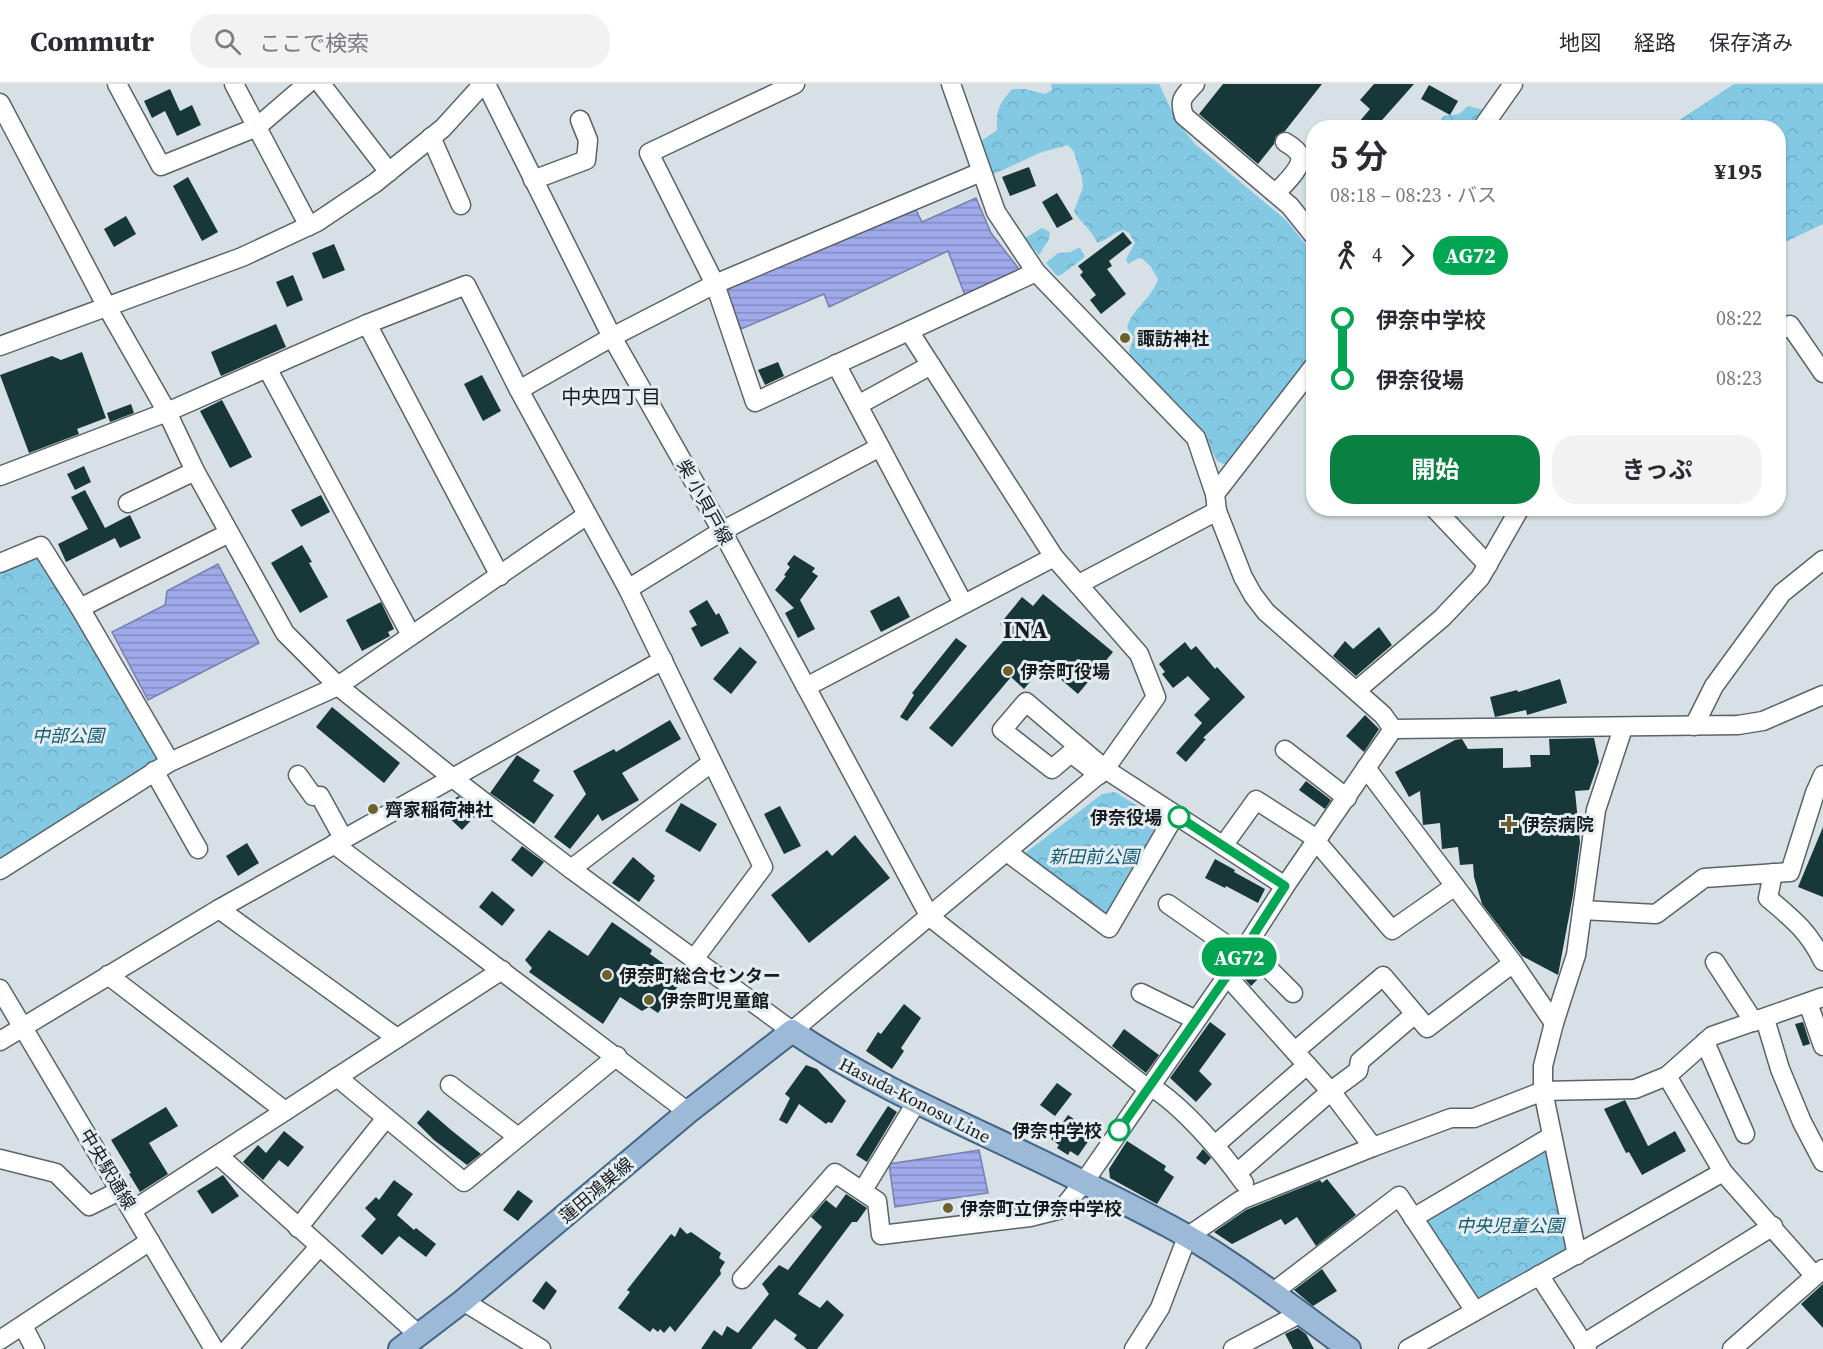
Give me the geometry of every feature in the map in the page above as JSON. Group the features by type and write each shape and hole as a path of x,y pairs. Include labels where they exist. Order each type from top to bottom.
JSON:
{"main road":[{"name":"Hasuda-Konosu Line","path":"792,1031 842,1063 916,1103 1084,1182 1224,1258 1349,1349"},
{"name":"蓮田鴻巣線","path":"400,1349 464,1301 688,1112 792,1031"}],"street":[{"path":"117,84 161,166 257,127 307,84"},
{"path":"234,84 309,226"},
{"path":"321,84 389,172"},
{"path":"0,346 242,257 317,222 389,172 431,138 484,84"},
{"name":"柴 小貝戸線","path":"484,84 612,337 722,531 930,917"},
{"path":"795,84 650,153 715,284 755,402 1036,272"},
{"path":"951,84 996,212 1036,272 1196,438 1216,503 1243,577 1253,595 1266,612 1357,690 1383,715 1393,729"},
{"path":"1195,84 1183,97 1180,106 1184,116 1276,193 1306,226"},
{"path":"1488,120 1513,84"},
{"path":"0,104 107,307 167,412 195,471 285,633 338,686 454,778 571,869 792,1031 1102,772 1156,697 1139,654 1054,557 909,331"},
{"path":"533,180 586,160 588,140 580,120"},
{"path":"431,138 461,205"},
{"path":"1276,193 1300,165 1300,156 1297,151 1285,142"},
{"path":"519,390 612,337 715,284 981,172"},
{"path":"0,476 167,412 367,324 466,285 519,390 628,589 763,867 694,959"},
{"path":"367,324 500,576"},
{"path":"1786,327 1790,325 1823,373"},
{"path":"836,364 963,603"},
{"path":"858,405 931,365"},
{"path":"267,368 411,635"},
{"path":"1079,584 1216,503 1306,377"},
{"path":"628,589 722,531 880,447"},
{"path":"128,503 195,471"},
{"path":"0,870 170,762 338,686 587,515"},
{"path":"1442,516 1488,565"},
{"path":"1357,690 1442,618 1480,578 1516,516"},
{"path":"80,608 229,533"},
{"path":"0,563 41,546 170,762"},
{"path":"806,687 1054,557"},
{"path":"1694,726 1714,686 1782,593 1823,560"},
{"path":"0,1041 219,909 663,660"},
{"path":"1393,729 1738,725 1764,721 1823,696"},
{"path":"1102,772 1026,702 1002,730 1052,769 1071,753 1102,772 1175,815 1285,886"},
{"path":"1577,1255 1543,1091 1543,1066 1576,955 1596,810 1623,728"},
{"path":"742,1279 835,1173 878,1201 881,1235 1030,1217 1062,1209 1084,1182 1227,976 1285,886 1393,729"},
{"path":"1285,750 1347,798"},
{"path":"571,869 711,763"},
{"path":"1366,768 1513,963 1554,1023"},
{"path":"154,771 198,849"},
{"path":"298,775 313,796 320,796 339,841 502,970 688,1112"},
{"path":"1582,910 1656,914 1704,878 1790,872 1823,775"},
{"path":"1223,846 1256,800 1317,840 1392,930 1455,886"},
{"path":"1007,852 1109,928 1175,815"},
{"path":"1773,873 1768,898 1802,926 1823,962"},
{"path":"1168,904 1243,951 1293,993"},
{"path":"219,909 397,1038"},
{"path":"930,917 1149,1087 1161,1093 1215,1145 1253,1195"},
{"path":"1714,962 1759,1020 1802,1122 1823,1162"},
{"path":"1295,1051 1383,976 1427,1028 1513,963"},
{"path":"133,1210 502,970"},
{"path":"108,975 285,1111"},
{"path":"1227,976 1331,1091 1373,1147"},
{"name":"中央駅通線","path":"0,989 214,1349"},
{"path":"1141,993 1196,1020"},
{"path":"1134,1349 1160,1308 1187,1237 1253,1195 1451,1118 1474,1118 1543,1091 1592,1092 1635,1089 1667,1076 1712,1036 1815,1000 1823,1046"},
{"path":"1237,1173 1331,1091 1358,1071 1360,1061 1415,1014"},
{"path":"1705,1042 1745,1134"},
{"path":"337,1077 464,1182 617,1056"},
{"path":"1215,1145 1307,1065"},
{"path":"1667,1076 1723,1172 1819,1272 1732,1349"},
{"path":"450,1085 518,1137"},
{"path":"863,1190 916,1103"},
{"path":"298,1228 386,1118"},
{"path":"1413,1218 1552,1136"},
{"path":"218,1155 419,1335"},
{"path":"0,1159 56,1173 89,1206 121,1190"},
{"path":"1408,1349 1723,1172"},
{"path":"1272,1293 1399,1196 1475,1311"},
{"path":"1539,1275 1585,1347 1773,1226"},
{"path":"0,1340 150,1241"},
{"path":"228,1349 319,1247"},
{"path":"464,1301 541,1349"},
{"path":"1233,1349 1301,1313"},
{"path":"23,1326 34,1349"}],"green space":[{"path":"1051,84 1159,84 1177,122 1195,144 1287,221 1306,245 1306,363 1230,464 1217,461 1205,438 1181,407 1133,365 1129,351 1134,337 1127,328 1133,315 1158,279 1144,260 1139,258 1128,264 1126,259 1135,243 1129,233 1124,230 1120,231 1097,243 1077,216 1074,211 1083,187 1074,152 1068,145 1039,153 991,175 981,141 997,130 998,112 1004,99 1012,89 1025,89 1045,94 1052,90"},
{"path":"1734,84 1823,84 1823,224 1786,242 1786,120 1680,120"},
{"path":"1468,106 1483,110 1476,120 1441,120 1444,116 1459,114"},
{"path":"1042,228 1050,232 1049,239 1039,255 1025,238"},
{"path":"1078,248 1085,257 1061,275 1057,276 1046,263 1058,253 1071,252"},
{"name":"中部公園","path":"40,552 161,758 0,859 0,569"},
{"name":"新田前公園","path":"1115,792 1163,822 1109,918 1024,854 1102,794"},
{"name":"中央児童公園","path":"1548,1147 1568,1250 1476,1301 1420,1216"}],"shaded area":[{"path":"976,198 991,233 1022,273 966,298 948,251 829,307 824,294 741,329 727,292 729,287 916,210 922,222"},
{"path":"218,564 259,643 148,700 112,632 165,605 167,591"},
{"path":"979,1150 988,1193 895,1207 889,1164"}],"building":[{"path":"1223,84 1322,84 1285,131 1276,136 1274,144 1258,164 1199,114"},
{"path":"1374,84 1414,84 1382,120 1361,120 1370,109 1360,100"},
{"path":"1429,85 1458,101 1450,115 1421,99"},
{"path":"170,89 180,111 192,105 201,125 177,136 165,111 152,118 144,101"},
{"path":"1029,167 1036,186 1010,196 1002,177"},
{"path":"188,177 218,232 202,241 173,186"},
{"path":"1057,193 1073,219 1057,228 1042,202"},
{"path":"126,216 136,234 114,247 104,229"},
{"path":"1123,232 1132,243 1109,261 1112,266 1107,269 1126,294 1101,314 1090,300 1096,295 1080,275 1083,272 1078,266"},
{"path":"334,244 345,270 323,279 312,253"},
{"path":"293,275 303,300 287,307 276,282"},
{"path":"276,324 286,347 221,376 211,352"},
{"path":"82,352 106,418 77,429 79,434 29,453 0,375 52,356 61,360"},
{"path":"778,362 784,376 765,385 758,370"},
{"path":"482,375 501,411 483,421 464,384"},
{"path":"222,400 252,457 230,468 200,411"},
{"path":"131,404 134,413 110,422 107,413"},
{"path":"84,466 91,482 75,490 67,474"},
{"path":"85,490 105,528 130,515 141,538 120,548 115,538 66,562 58,544 88,529 71,497"},
{"path":"321,495 330,512 301,527 291,510"},
{"path":"302,545 328,597 300,613 271,563"},
{"path":"794,555 815,568 812,572 818,576 800,600 815,629 798,638 785,613 794,608 775,590 786,576 784,575 790,567 787,564"},
{"name":"伊奈町役場","path":"1043,594 1113,652 1078,694 1044,665 1024,689 1011,677 952,747 929,728 1010,633 1000,624 1022,597 1033,606"},
{"path":"899,596 910,617 881,632 870,611"},
{"path":"707,600 716,615 719,613 729,633 701,647 691,628 697,625 689,611"},
{"path":"381,602 394,629 388,632 390,636 362,651 346,620"},
{"path":"1379,627 1392,645 1356,676 1333,656 1345,641 1353,649"},
{"path":"956,638 967,646 907,721 900,717 914,695 912,693"},
{"path":"1185,642 1191,650 1196,646 1215,669 1217,667 1245,697 1203,738 1206,739 1186,762 1176,753 1202,723 1194,715 1210,699 1188,676 1173,688 1162,674 1165,672 1159,664"},
{"path":"740,647 757,662 731,694 713,679"},
{"path":"1560,679 1567,703 1527,715 1526,710 1495,717 1490,697 1517,690 1518,692"},
{"path":"332,707 400,763 384,783 316,727"},
{"path":"1365,715 1379,729 1364,752 1346,736"},
{"path":"670,720 681,739 622,773 639,800 602,821 598,814 570,849 554,837 586,794 573,771 614,749 616,752"},
{"path":"1594,738 1599,762 1589,790 1575,791 1580,842 1558,975 1522,956 1482,904 1474,877 1473,864 1460,865 1458,847 1442,849 1440,823 1423,825 1420,791 1409,797 1395,772 1455,740 1462,739 1468,749 1503,748 1503,768 1531,767 1530,755 1550,755 1549,739"},
{"path":"517,755 540,770 533,781 554,795 534,824 490,793"},
{"path":"1306,781 1331,800 1325,809 1299,790"},
{"path":"458,796 478,813 462,830 443,812"},
{"path":"681,803 717,824 700,852 665,831"},
{"path":"780,806 801,846 784,854 764,814"},
{"path":"1823,827 1823,897 1798,887"},
{"path":"855,835 890,878 809,943 771,895 827,850 832,856"},
{"path":"247,843 259,863 238,876 226,856"},
{"path":"522,846 544,862 532,877 511,860"},
{"path":"633,857 655,876 653,879 655,880 639,902 612,883"},
{"path":"1215,859 1265,889 1258,903 1205,878"},
{"path":"492,891 515,910 502,926 479,907"},
{"name":"伊奈町総合センター","path":"612,922 652,950 650,954 684,978 658,1013 649,1007 642,1011 620,997 603,1024 529,972 532,968 525,960 549,930 588,956"},
{"path":"1248,965 1261,976 1251,986 1242,976"},
{"path":"904,1004 921,1018 901,1048 904,1051 892,1069 866,1051 878,1032 881,1034"},
{"path":"1210,1022 1226,1034 1199,1071 1212,1084 1196,1102 1170,1078"},
{"path":"1803,1022 1810,1044 1803,1046 1795,1024"},
{"path":"1124,1029 1159,1055 1146,1073 1112,1046"},
{"path":"806,1065 817,1069 846,1101 832,1123 826,1124 799,1104 787,1124 779,1120 790,1098 785,1094"},
{"path":"1057,1083 1072,1094 1055,1116 1040,1105"},
{"path":"1625,1100 1648,1146 1675,1131 1686,1151 1642,1175 1629,1152 1626,1153 1604,1109"},
{"path":"888,1106 897,1112 867,1162 856,1155"},
{"path":"166,1107 178,1126 149,1143 168,1174 140,1192 111,1140"},
{"path":"428,1110 481,1154 467,1165 434,1140 417,1123"},
{"path":"1068,1115 1094,1133 1078,1156 1070,1151 1068,1155 1057,1148 1059,1145 1051,1139"},
{"path":"284,1131 304,1147 288,1167 279,1160 263,1180 243,1162 258,1145 266,1153"},
{"path":"1127,1141 1166,1166 1164,1170 1174,1177 1157,1204 1110,1178 1109,1169"},
{"path":"1203,1149 1211,1158 1205,1165 1196,1158"},
{"path":"223,1175 239,1196 212,1214 197,1191"},
{"path":"1327,1179 1356,1215 1316,1246 1297,1217 1285,1225 1281,1219 1232,1244 1214,1232 1246,1210 1320,1180 1322,1183"},
{"path":"394,1180 413,1194 397,1215 414,1230 416,1228 436,1244 426,1257 399,1236 382,1255 361,1236 376,1219 365,1208 376,1197 379,1200"},
{"path":"518,1190 533,1201 518,1221 503,1210"},
{"path":"846,1194 867,1208 857,1222 852,1222 798,1294 820,1308 827,1300 844,1315 817,1349 807,1349 794,1339 797,1335 775,1319 751,1349 701,1349 714,1330 722,1336 727,1326 738,1333 769,1294 762,1284 779,1265 788,1270 822,1227 811,1217 826,1200 836,1208"},
{"path":"680,1227 687,1234 691,1232 721,1253 719,1258 725,1262 720,1270 721,1274 675,1332 670,1326 664,1333 660,1329 658,1332 653,1328 650,1332 618,1308 630,1292 627,1290 671,1234 675,1237"},
{"path":"1322,1269 1337,1291 1313,1306 1294,1290"},
{"path":"546,1281 557,1291 544,1310 532,1301"},
{"path":"1823,1284 1823,1328 1801,1304"},
{"path":"1298,1328 1306,1334 1314,1349 1293,1349 1285,1334"}],"bus line":[{"name":"AG72","path":"1119,1130 1227,976 1285,886 1179,817"}],"place":[{"name":"諏訪神社","path":"1125,338"},
{"name":"伊奈町役場","path":"1008,671"},
{"name":"齊家稲荷神社","path":"373,809"},
{"name":"伊奈役場","path":"1179,817"},
{"name":"伊奈病院","path":"1509,824"},
{"name":"伊奈町総合センター","path":"607,975"},
{"name":"伊奈町児童館","path":"649,1000"},
{"name":"伊奈中学校","path":"1119,1130"},
{"name":"伊奈町立伊奈中学校","path":"948,1208"}],"district":[{"name":"中央四丁目","path":"611,397"},
{"name":"INA","path":"1026,629"}]}
